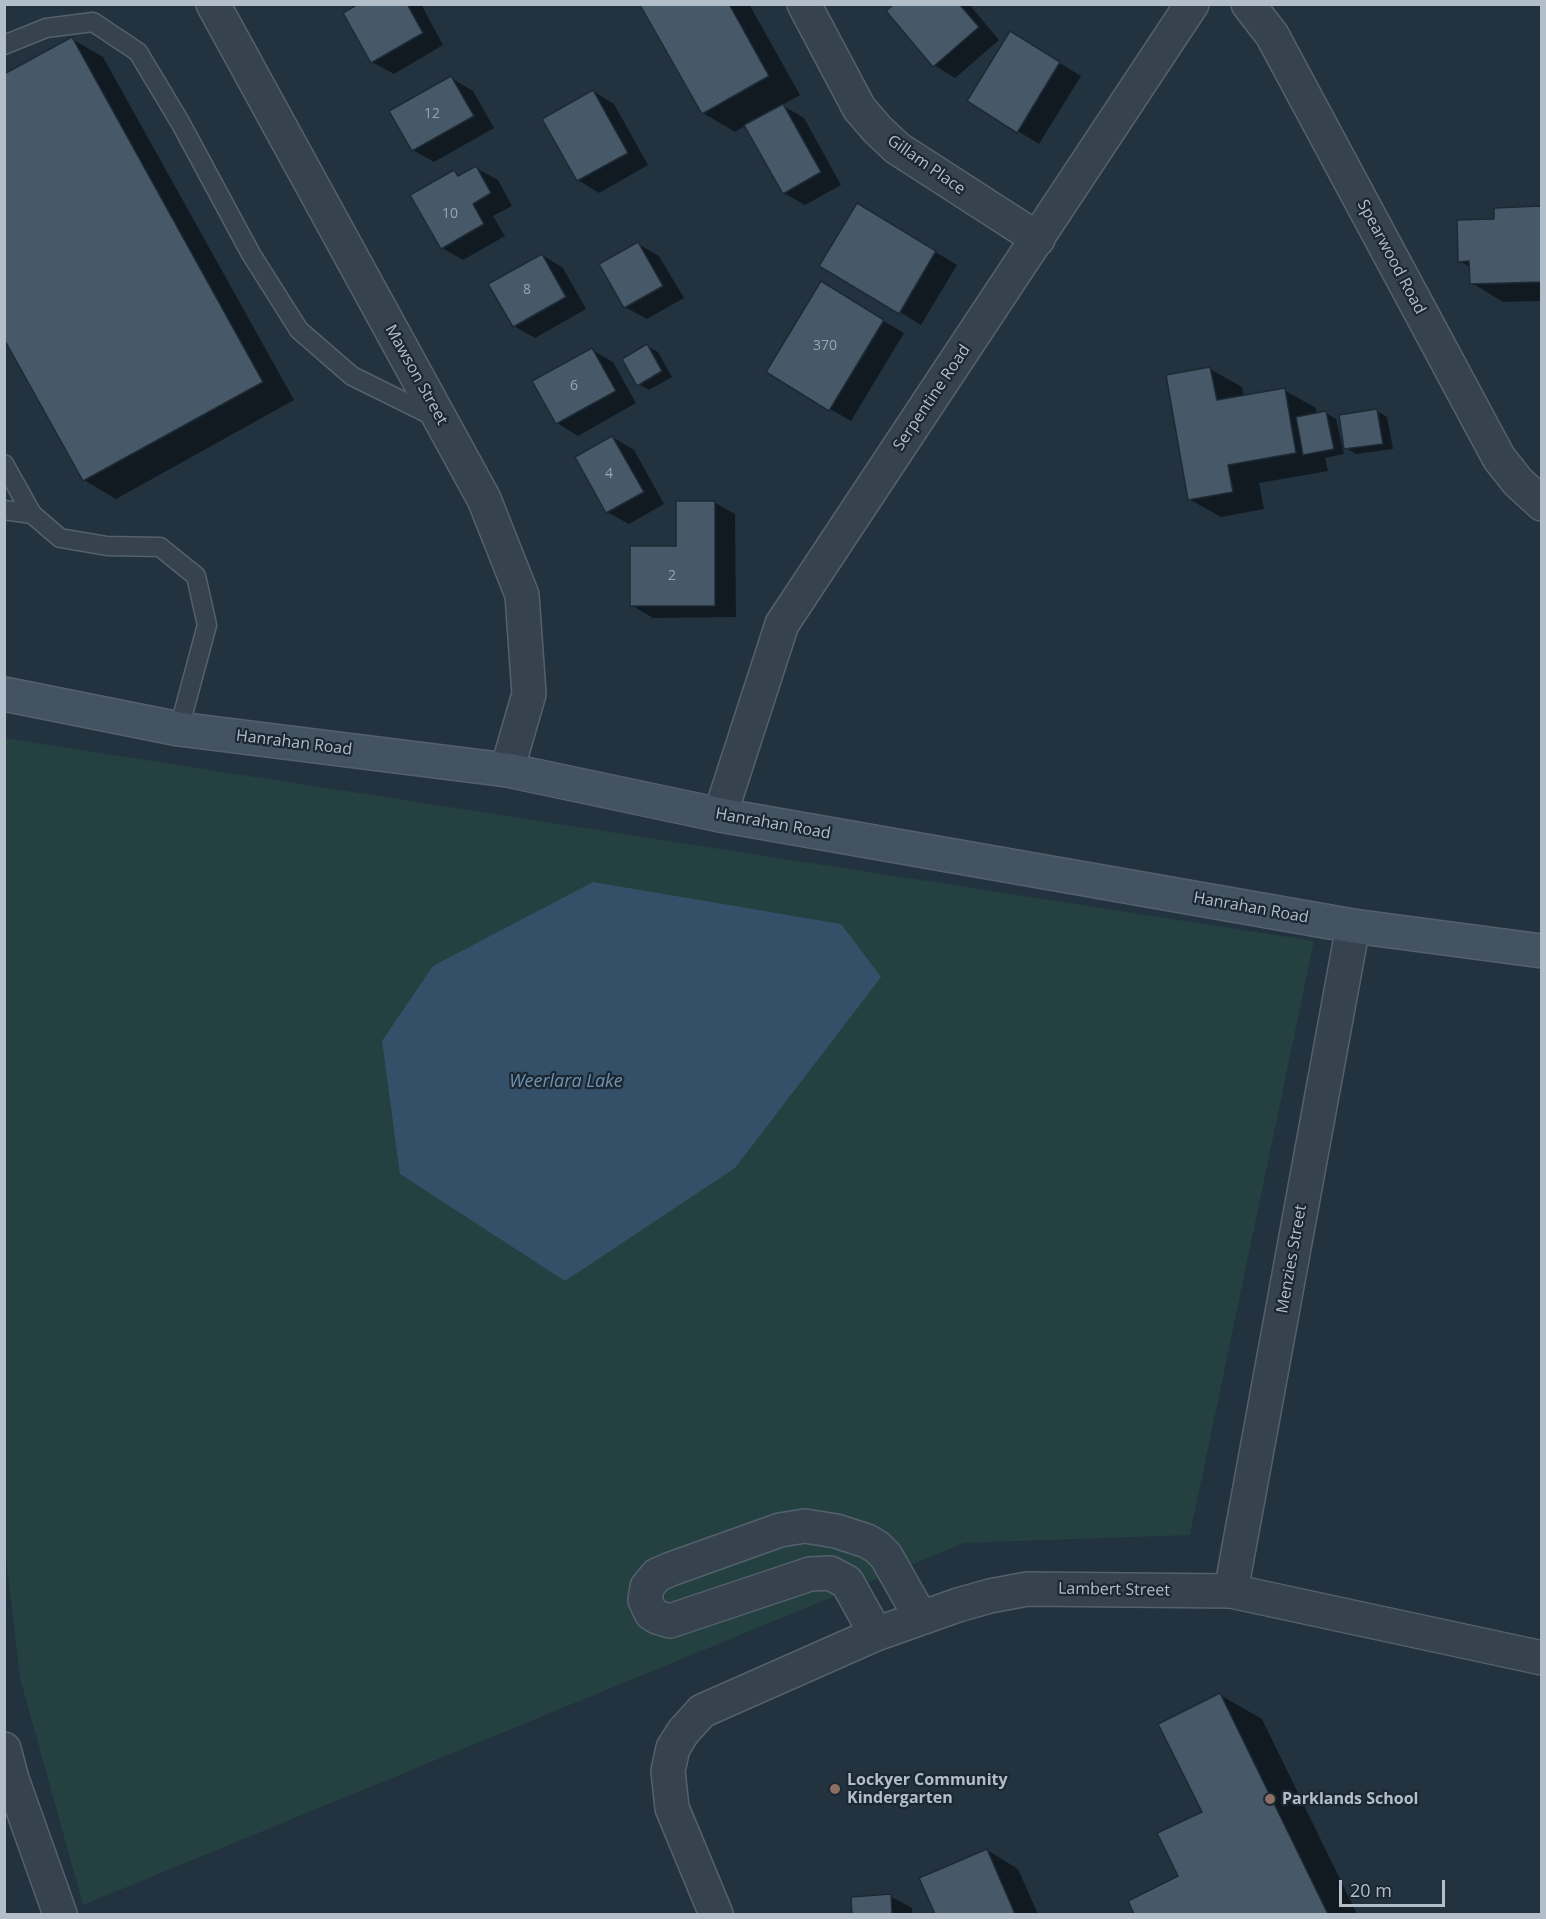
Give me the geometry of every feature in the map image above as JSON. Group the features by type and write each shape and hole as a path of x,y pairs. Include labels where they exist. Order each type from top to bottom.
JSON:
{"main road":[{"name":"Hanrahan Road","path":"4,694 179,729 507,770 720,815 1353,926 1542,951"}],"street":[{"name":"Mawson Street","path":"213,4 484,499 522,595 529,694 507,770"},
{"name":"Gillam Place","path":"804,4 859,108 876,129 897,147 1038,239"},
{"name":"Serpentine Road","path":"720,815 782,624 1192,4"},
{"name":"Spearwood Road","path":"1248,4 1272,35 1499,458 1518,482 1542,504"},
{"name":"Menzies Street","path":"1231,1591 1353,926"},
{"path":"876,1634 847,1582 830,1573 810,1574 670,1621 657,1617 651,1612 645,1600 646,1587 657,1575 671,1569 780,1530 805,1526 836,1530 877,1547 886,1556 921,1618"},
{"name":"Lambert Street","path":"716,1914 672,1808 668,1772 673,1748 683,1732 702,1712 876,1634 990,1596 1027,1589 1231,1591 1542,1658"},
{"path":"4,1749 12,1779 60,1914"}],"lane":[{"path":"4,45 46,28 93,22 138,52 180,122 251,254 299,330 352,376 441,420"},
{"path":"4,464 32,514 60,538 107,546 160,547 196,576 207,625 179,729"},
{"path":"4,510 32,514"}],"green space":[{"path":"4,738 1314,941 1190,1535 964,1543 83,1905 20,1678 5,1548"}],"water":[{"name":"Weerlara Lake","path":"593,882 841,924 881,977 735,1168 565,1281 400,1174 382,1041 433,966"}],"building":[{"path":"358,4 407,4 423,33 371,63 343,13"},
{"path":"729,4 769,76 702,114 640,5"},
{"path":"894,4 959,4 979,27 933,67 886,11"},
{"path":"1010,31 1060,62 1017,133 967,101"},
{"path":"72,37 263,382 83,481 4,339 4,74"},
{"path":"451,76 474,116 412,151 389,111"},
{"path":"593,90 628,153 577,181 542,119"},
{"path":"783,104 821,172 783,194 744,125"},
{"path":"476,166 491,193 473,204 484,224 441,249 410,195 454,170 458,176"},
{"path":"857,203 936,251 899,314 819,266"},
{"path":"1541,206 1542,282 1470,284 1469,261 1458,262 1457,220 1494,219 1494,208"},
{"path":"638,242 663,286 624,308 599,264"},
{"path":"542,254 566,297 513,327 488,284"},
{"path":"821,281 884,320 829,411 766,372"},
{"path":"647,344 662,371 637,386 622,359"},
{"path":"592,348 616,391 556,424 532,381"},
{"path":"1210,367 1217,400 1285,388 1296,453 1228,465 1233,492 1188,500 1166,375"},
{"path":"1377,409 1383,444 1344,449 1339,415"},
{"path":"1326,411 1334,449 1303,455 1296,417"},
{"path":"612,436 644,492 606,513 575,457"},
{"path":"676,501 715,501 715,606 630,606 630,546 676,546"},
{"path":"1220,1693 1328,1914 1134,1914 1128,1901 1178,1876 1157,1833 1202,1812 1158,1724"},
{"path":"987,1849 1015,1914 935,1914 919,1878"},
{"path":"891,1894 892,1914 852,1914 851,1897"}],"place":[{"name":"Lockyer Community Kindergarten","path":"835,1789"},
{"name":"Parklands School","path":"1270,1799"}]}
